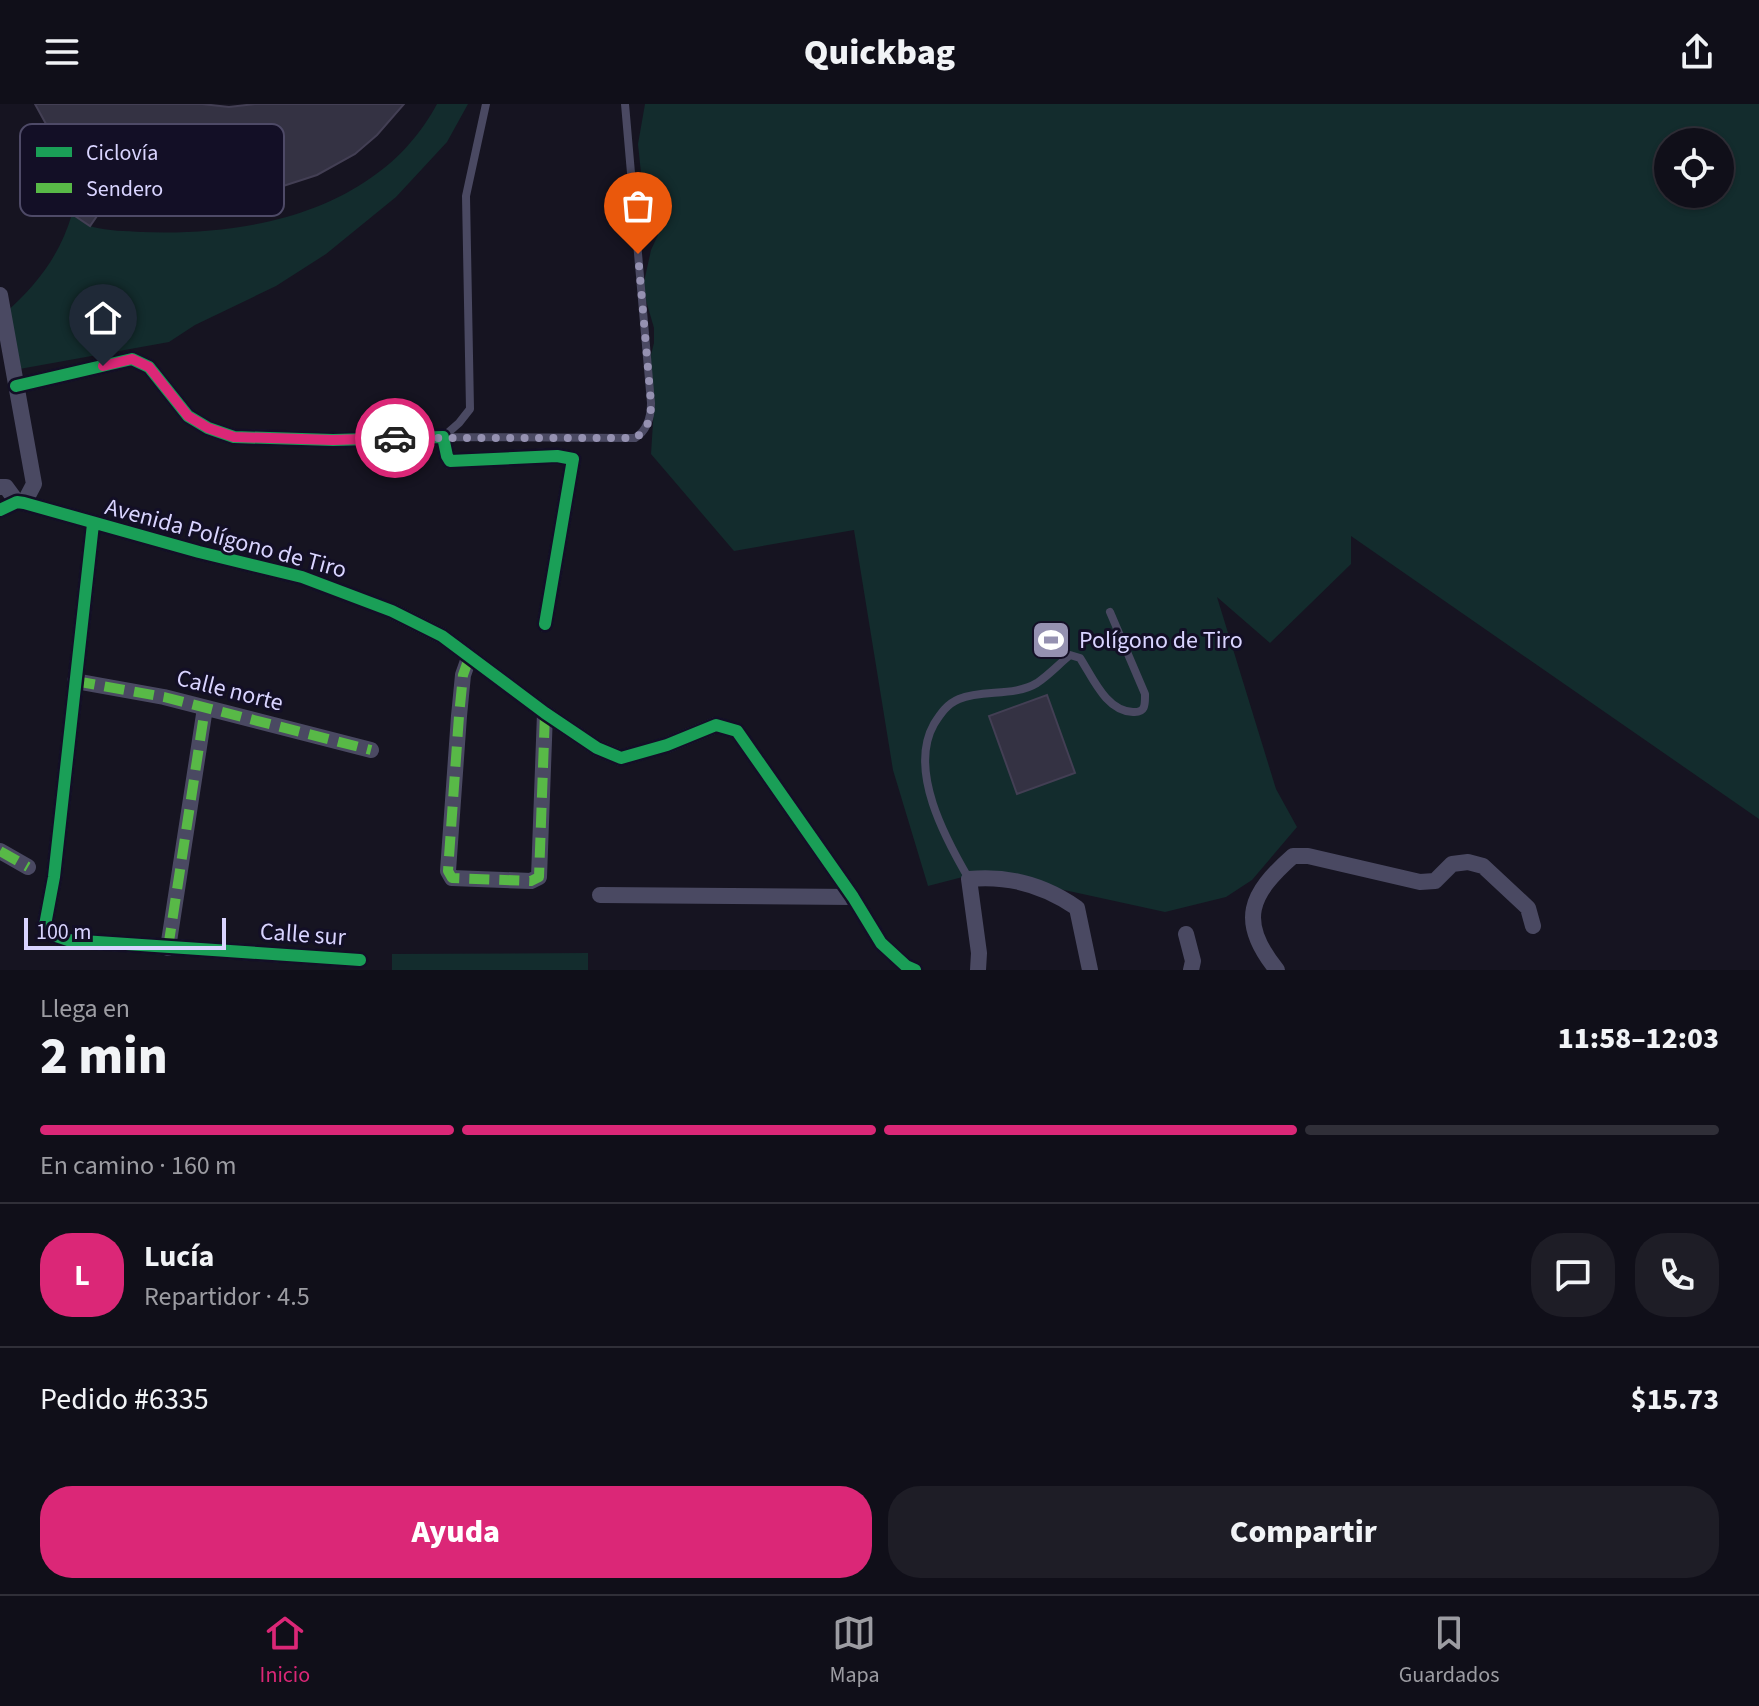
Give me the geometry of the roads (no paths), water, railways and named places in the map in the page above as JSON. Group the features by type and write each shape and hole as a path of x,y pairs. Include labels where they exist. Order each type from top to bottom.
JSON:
{"street":[{"path":"0,295 34,484 21,503 0,510"},
{"path":"16,386 132,359 149,367 188,416 208,428 234,437 333,440 443,437 450,461 557,456 573,459 545,624"},
{"path":"0,487 6,487 21,503"},
{"name":"Avenida Polígono de Tiro","path":"21,503 302,577 392,611 442,636 545,713 597,748 621,758 667,745 716,725 737,731 853,897 881,943 906,966 915,970"},
{"path":"75,681 93,524"},
{"path":"469,658 463,675 459,716 448,871 452,878 531,881 539,877 545,713"},
{"name":"Calle norte","path":"75,681 164,697 371,750"},
{"name":"Calle sur","path":"75,681 54,877 45,925 47,933 68,940 360,960"},
{"path":"168,948 205,708"},
{"path":"0,851 28,867"},
{"path":"1277,970 1267,958 1259,940 1253,920 1253,903 1262,887 1293,856 1308,856 1420,882 1435,881 1452,864 1468,862 1483,866 1528,908 1533,926"},
{"path":"978,970 979,953 969,879 992,876 1052,891 1077,908 1090,970"},
{"path":"600,895 853,897"},
{"path":"1186,934 1193,961 1191,970"}],"lane":[{"path":"443,437 470,409 466,196 486,104"},
{"path":"443,437 635,438 645,430 651,417 651,403 625,104"},
{"path":"969,879 954,854 927,784 924,756 930,732 943,709 958,699 1008,692 1036,684 1070,655 1080,658 1106,699 1123,710 1142,711 1145,694 1110,612"}],"place":[{"name":"Polígono de Tiro","path":"1051,640"}]}
